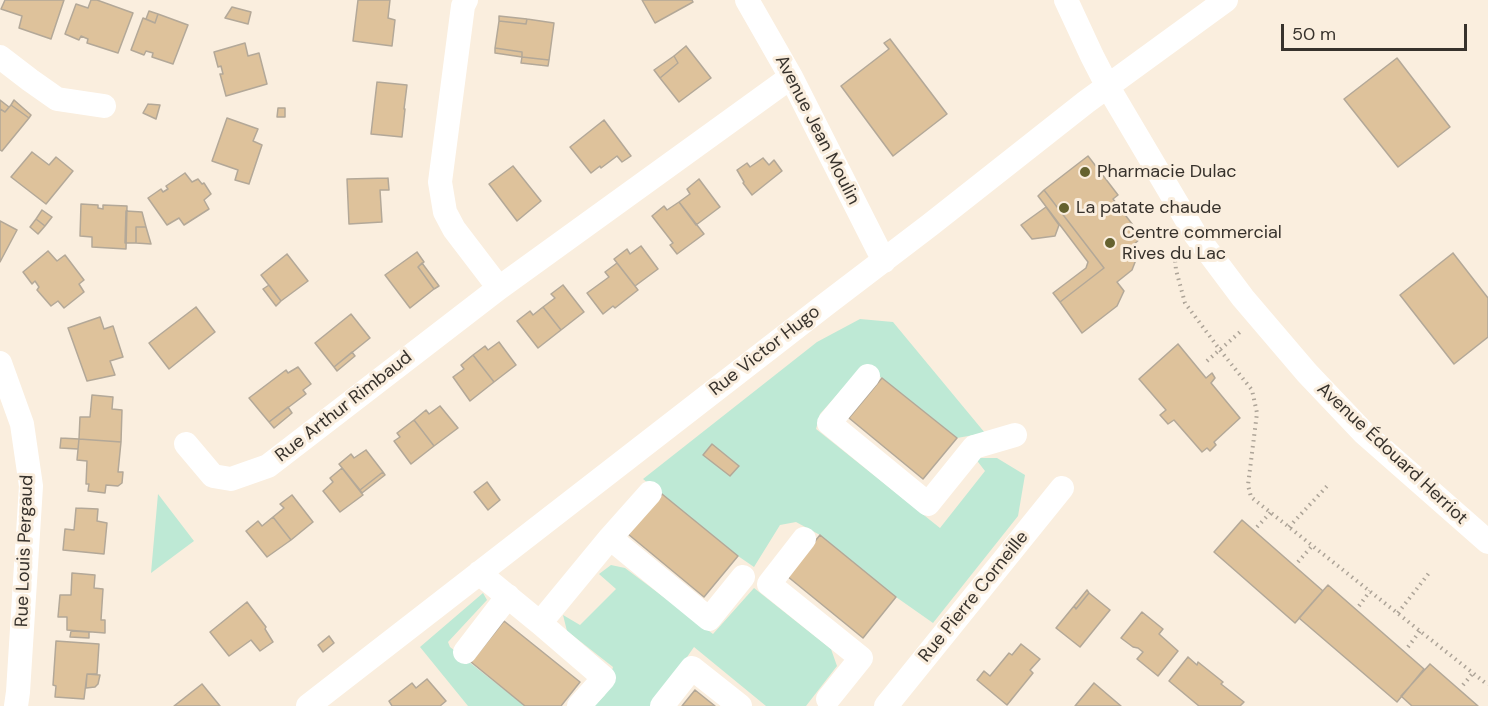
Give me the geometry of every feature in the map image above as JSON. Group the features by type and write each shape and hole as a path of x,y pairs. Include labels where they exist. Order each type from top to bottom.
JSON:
{"street":[{"path":"466,0 463,6 440,182 445,212 454,229 499,288"},
{"name":"Avenue Jean Moulin","path":"747,0 791,77 884,261"},
{"name":"Avenue Édouard Herriot","path":"1066,0 1108,87 1195,234 1212,257 1307,373 1364,433 1488,542"},
{"name":"Rue Victor Hugo","path":"308,706 1086,102 1226,0"},
{"path":"0,57 57,99 104,106"},
{"name":"Rue Arthur Rimbaud","path":"186,444 213,476 231,478 268,466 499,288 791,77"},
{"name":"Rue Louis Pergaud","path":"0,363 22,424 31,486 16,706"},
{"path":"868,376 830,423 928,504 974,447 1015,435"},
{"name":"Rue Pierre Corneille","path":"886,706 1062,488"},
{"path":"540,623 650,493"},
{"path":"610,538 709,619 743,577"},
{"path":"804,539 769,584 861,658 829,704"},
{"path":"479,573 604,678 579,706"},
{"path":"465,652 508,596"},
{"path":"662,706 692,668 740,706"}],"path":[{"path":"1186,218 1174,242 1176,270 1185,303 1252,390 1257,413 1248,485 1251,496 1488,685"},
{"path":"1207,362 1258,316"},
{"path":"1289,527 1329,484"},
{"path":"1257,527 1270,512"},
{"path":"1298,562 1312,546"},
{"path":"1398,613 1430,573"},
{"path":"1359,606 1370,591"},
{"path":"1408,647 1420,631"},
{"path":"1463,685 1473,673"}],"green space":[{"path":"860,319 893,322 985,433 957,438 882,378 873,374 852,378 820,414 816,429 940,528 985,471 975,458 997,458 1025,475 1018,516 933,623 896,597 820,535 796,522 780,525 754,567 643,479 817,342"},
{"path":"158,494 194,541 151,573"},
{"path":"611,565 625,568 713,634 754,588 831,649 837,666 806,706 766,706 694,647 653,706 594,706 605,695 613,667 567,631 563,615 580,625 616,589 599,574"},
{"path":"483,593 487,600 448,642 450,647 525,706 468,706 420,647"}],"building":[{"path":"5,0 64,0 51,39 19,28 22,16 1,9"},
{"path":"91,0 133,13 118,53 87,43 88,39 81,36 79,40 65,34 76,4 88,8"},
{"path":"358,0 390,0 388,18 395,20 392,46 353,41"},
{"path":"642,0 692,0 693,2 655,23"},
{"path":"232,7 251,12 248,24 225,18"},
{"path":"149,11 158,14 155,23 146,19"},
{"path":"158,14 188,25 173,64 152,57 153,53 146,51 144,55 131,50 143,18 155,23"},
{"path":"499,16 527,19 526,24 499,21"},
{"path":"527,19 554,23 549,60 522,57 522,52 495,48 499,21 526,24"},
{"path":"890,39 947,114 893,156 841,86 889,49 884,43"},
{"path":"245,43 248,56 259,53 267,84 226,96 220,74 223,74 221,66 218,67 214,52"},
{"path":"686,46 711,78 679,102 660,78 678,63 674,56"},
{"path":"495,48 522,52 522,57 495,53"},
{"path":"674,56 678,63 660,78 654,70"},
{"path":"522,57 549,60 548,66 521,63"},
{"path":"1397,58 1450,127 1398,167 1344,99"},
{"path":"377,82 407,85 402,137 371,134"},
{"path":"0,100 9,107 5,112 0,109"},
{"path":"14,100 31,115 29,118 11,105"},
{"path":"148,104 160,105 156,119 143,113"},
{"path":"11,105 29,118 2,151 0,150 0,109 5,112"},
{"path":"278,108 285,108 285,117 277,117"},
{"path":"227,118 258,129 253,141 262,145 249,184 235,180 238,170 212,161"},
{"path":"604,120 631,156 622,162 617,156 591,173 570,147"},
{"path":"32,152 49,165 56,157 73,171 46,204 11,177"},
{"name":"Centre commercial Rives du Lac","path":"1088,156 1118,195 1113,199 1142,237 1130,248 1137,257 1132,270 1117,282 1124,291 1117,306 1082,333 1060,302 1104,268 1044,190"},
{"path":"763,158 769,165 774,160 782,171 752,195 737,170 747,163 750,167"},
{"path":"513,166 541,201 517,221 489,184"},
{"path":"185,173 192,182 198,179 202,184 204,183 211,194 204,200 209,209 184,225 179,218 167,225 148,198 161,189 163,192 168,189 166,186"},
{"path":"388,178 389,190 380,190 382,222 349,224 347,179"},
{"path":"699,179 720,207 696,225 679,202 690,194 687,189"},
{"path":"1044,190 1104,268 1060,302 1053,293 1086,268 1088,262 1038,196"},
{"path":"679,202 704,234 677,254 670,245 673,243 652,216 664,206 667,210"},
{"path":"81,204 98,205 98,208 103,209 103,205 127,206 126,249 92,247 92,237 80,236"},
{"path":"1046,207 1059,225 1055,236 1032,239 1021,225"},
{"path":"42,210 52,217 45,226 36,219"},
{"path":"126,211 142,212 146,227 136,227 136,243 125,243"},
{"path":"36,219 45,226 38,234 30,227"},
{"path":"0,221 17,230 0,262"},
{"path":"136,227 146,227 151,244 136,243"},
{"path":"641,246 658,269 635,286 614,259 627,249 630,254"},
{"path":"48,251 57,261 65,255 84,280 79,284 84,292 64,308 58,301 51,306 37,290 39,287 35,281 32,284 23,272"},
{"path":"417,252 424,262 418,267 434,289 410,308 385,275"},
{"path":"1453,253 1488,298 1488,337 1454,364 1400,295"},
{"path":"287,254 308,281 281,301 261,275"},
{"path":"422,263 439,286 434,289 418,267"},
{"path":"617,263 638,290 615,308 613,306 603,314 587,293 609,277 605,272"},
{"path":"269,285 281,301 276,306 263,289"},
{"path":"563,285 584,312 561,330 543,307 555,298 551,294"},
{"path":"196,307 215,332 169,369 149,343"},
{"path":"543,307 561,330 538,348 517,321 530,311 533,315"},
{"path":"351,314 370,338 334,367 315,343"},
{"path":"100,317 104,329 113,326 123,357 110,361 115,375 87,381 68,328"},
{"path":"499,342 516,365 494,382 473,355 485,346 488,350"},
{"path":"1178,344 1206,378 1212,373 1215,378 1211,383 1240,418 1214,442 1216,445 1210,451 1207,448 1202,452 1174,420 1168,424 1160,415 1166,410 1139,379"},
{"path":"352,352 355,356 337,371 334,367"},
{"path":"473,355 494,382 470,401 453,377 464,369 461,365"},
{"path":"298,367 311,384 303,390 306,394 269,422 249,398 286,370 288,373"},
{"path":"882,378 957,438 923,479 849,418"},
{"path":"92,395 113,397 112,409 122,410 121,442 79,439 80,417 90,417"},
{"path":"440,406 458,428 434,446 414,420 426,410 429,414"},
{"path":"288,407 292,413 274,428 269,422"},
{"path":"414,420 434,446 411,464 394,441 400,437 397,433"},
{"path":"61,438 79,439 78,449 60,448"},
{"path":"79,439 121,442 118,472 123,472 122,483 118,486 106,485 105,493 88,491 87,461 77,460"},
{"path":"712,444 739,466 730,476 703,455"},
{"path":"366,450 383,472 360,490 339,464 351,454 354,458"},
{"path":"342,468 363,495 340,512 323,491 333,482 330,478"},
{"path":"383,472 385,475 362,493 360,490"},
{"path":"487,482 500,500 488,510 474,492"},
{"path":"662,494 738,556 704,597 628,534"},
{"path":"292,495 313,522 291,540 273,517 284,508 280,504"},
{"path":"76,508 98,509 97,521 107,523 104,554 63,550 65,529 74,530"},
{"path":"273,517 291,540 267,557 246,531 258,521 262,526"},
{"path":"1242,520 1323,591 1295,623 1214,552"},
{"path":"820,535 896,597 863,638 787,576"},
{"path":"72,573 95,575 94,588 103,589 101,620 105,620 105,633 67,630 67,617 58,617 60,595 71,595"},
{"path":"1328,585 1424,669 1397,702 1299,618"},
{"path":"1087,590 1089,593 1076,609 1074,606"},
{"path":"1089,593 1110,610 1080,647 1056,628 1074,606 1076,609"},
{"path":"247,602 266,627 273,642 260,651 251,640 229,656 210,632"},
{"path":"1142,612 1163,629 1159,634 1178,651 1158,676 1137,659 1143,652 1121,638"},
{"path":"504,621 580,682 561,706 525,706 471,662"},
{"path":"71,631 89,632 89,638 70,637"},
{"path":"329,636 334,643 323,652 318,645"},
{"path":"56,641 99,644 97,674 87,674 84,699 55,697 56,686 53,685"},
{"path":"1021,644 1040,659 1030,670 1033,673 1007,705 977,680 984,671 990,676 1009,653 1012,655"},
{"path":"1188,657 1223,682 1221,684 1244,702 1240,706 1199,706 1169,681"},
{"path":"1430,664 1478,706 1412,706 1401,696"},
{"path":"87,674 100,675 95,687 86,688"},
{"path":"427,679 446,701 440,706 392,706 389,701 412,683 416,688"},
{"path":"1094,683 1121,706 1075,706"},
{"path":"202,684 220,706 174,706"},
{"path":"695,690 715,706 682,706"}],"place":[{"name":"Pharmacie Dulac","path":"1085,172"},
{"name":"La patate chaude","path":"1064,208"},
{"name":"Centre commercial Rives du Lac","path":"1110,243"}]}
